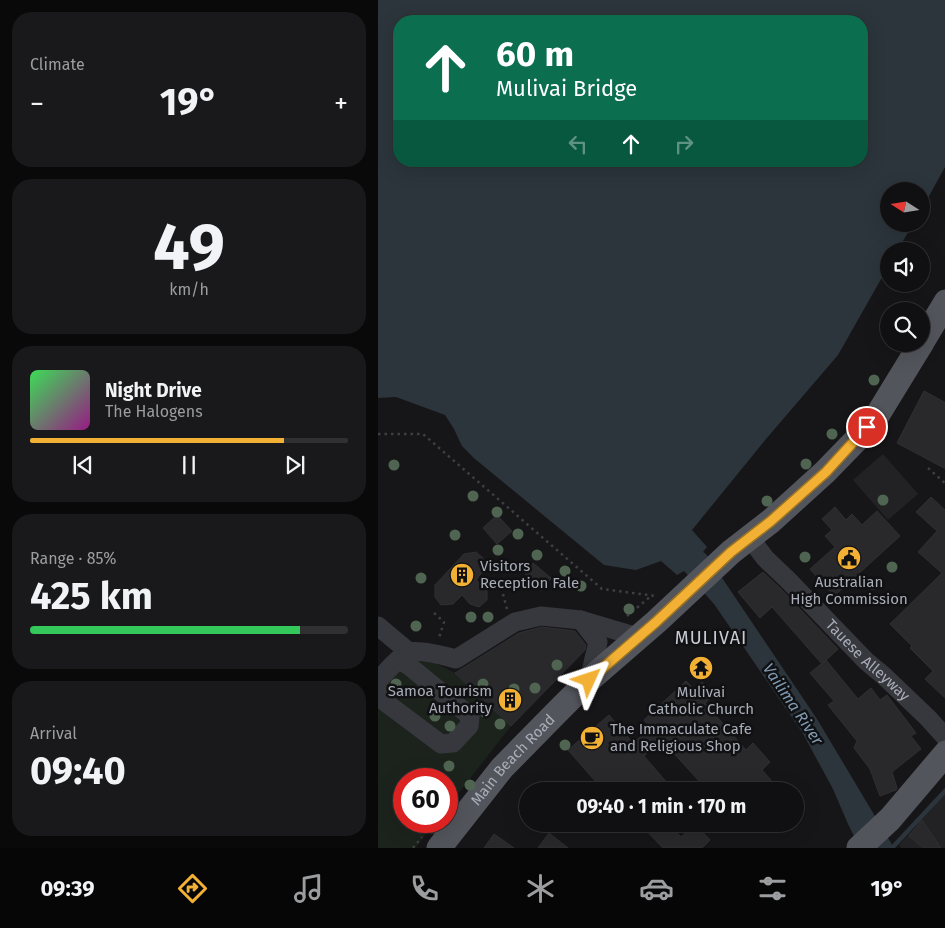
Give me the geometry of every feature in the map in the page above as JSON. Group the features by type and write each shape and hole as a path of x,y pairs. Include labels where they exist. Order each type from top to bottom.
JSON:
{"main road":[{"path":"930,328 946,302"},
{"path":"741,545 826,472 860,436 875,418 915,352"},
{"name":"Main Beach Road","path":"439,848 502,768 589,680 741,545"},
{"path":"859,848 890,819 946,753"}],"street":[{"name":"Tauese Alleyway","path":"741,545 765,558 866,661 928,718 946,738"},
{"path":"378,681 392,664 404,656 416,652 456,658 516,622 541,616 581,620 638,637"},
{"path":"581,620 598,642 589,680"},
{"path":"378,626 404,656 408,665 470,716 469,726 453,743 441,744 385,702 378,690"}],"path":[{"path":"378,434 423,434 602,589 652,595 612,629"},
{"path":"928,468 946,484"},
{"path":"434,613 444,622 434,654"}],"shaded area":[{"path":"883,454 918,494 888,520 853,480"},
{"path":"423,657 455,673 511,726 458,794 458,768 393,768 393,833 427,833 415,848 378,848 378,693 401,663"},
{"path":"945,794 945,848 901,848 899,845"}],"water":[{"name":"Vailima River","path":"378,0 945,0 945,167 930,194 930,182 880,182 880,232 908,232 902,242 880,242 880,281 838,355 692,530 707,547 703,552 817,719 894,848 860,848 833,789 802,732 714,604 684,571 677,575 661,561 636,570 604,565 475,459 462,446 445,415 396,397 378,398"}],"building":[{"path":"924,391 946,403 946,469 897,443"},
{"path":"931,497 946,511 946,699 925,679 933,671 890,624 942,573 918,552 937,531 916,512"},
{"name":"Australian High Commission","path":"835,507 846,520 852,514 862,525 877,511 900,536 834,596 810,569 835,547 825,536 832,530 822,519"},
{"path":"497,515 512,531 497,544 483,528"},
{"name":"Visitors Reception Fale","path":"476,552 483,558 484,570 476,580 487,590 487,600 479,607 470,604 462,595 453,604 441,605 435,597 435,585 464,554"},
{"path":"533,563 551,578 541,591 525,574"},
{"path":"763,572 838,649 822,664 772,607 760,618 738,592"},
{"name":"Samoa Tourism Authority","path":"542,627 575,631 586,645 585,650 511,726 455,673 519,633"},
{"path":"826,660 858,699 871,688 880,700 887,695 916,733 911,736 921,749 892,772 896,790 880,796 870,769 854,748 857,741 828,705 834,701 810,673"},
{"path":"686,681 694,689 702,682 714,695 705,703 746,750 753,743 770,762 762,770 771,782 700,782 661,739 644,756 666,782 596,782 568,750 609,715 633,743 651,728 644,720"},
{"path":"922,820 941,848 923,848 909,836"},
{"path":"648,832 676,832 681,837 686,832 702,832 710,840 702,848 663,848"},
{"path":"549,833 568,848 538,848"},
{"path":"494,834 514,848 484,848"}],"waterway":[{"path":"892,848 946,790"}],"place":[{"name":"Australian High Commission","path":"849,558"},
{"name":"Visitors Reception Fale","path":"462,575"},
{"name":"Mulivai Catholic Church","path":"701,668"},
{"name":"Samoa Tourism Authority","path":"510,700"},
{"name":"The Immaculate Cafe and Religious Shop","path":"592,738"}],"district":[{"name":"MULIVAI","path":"711,638"}],"route":[{"path":"589,680 656,622 731,552 771,521 826,472 867,427"}]}
